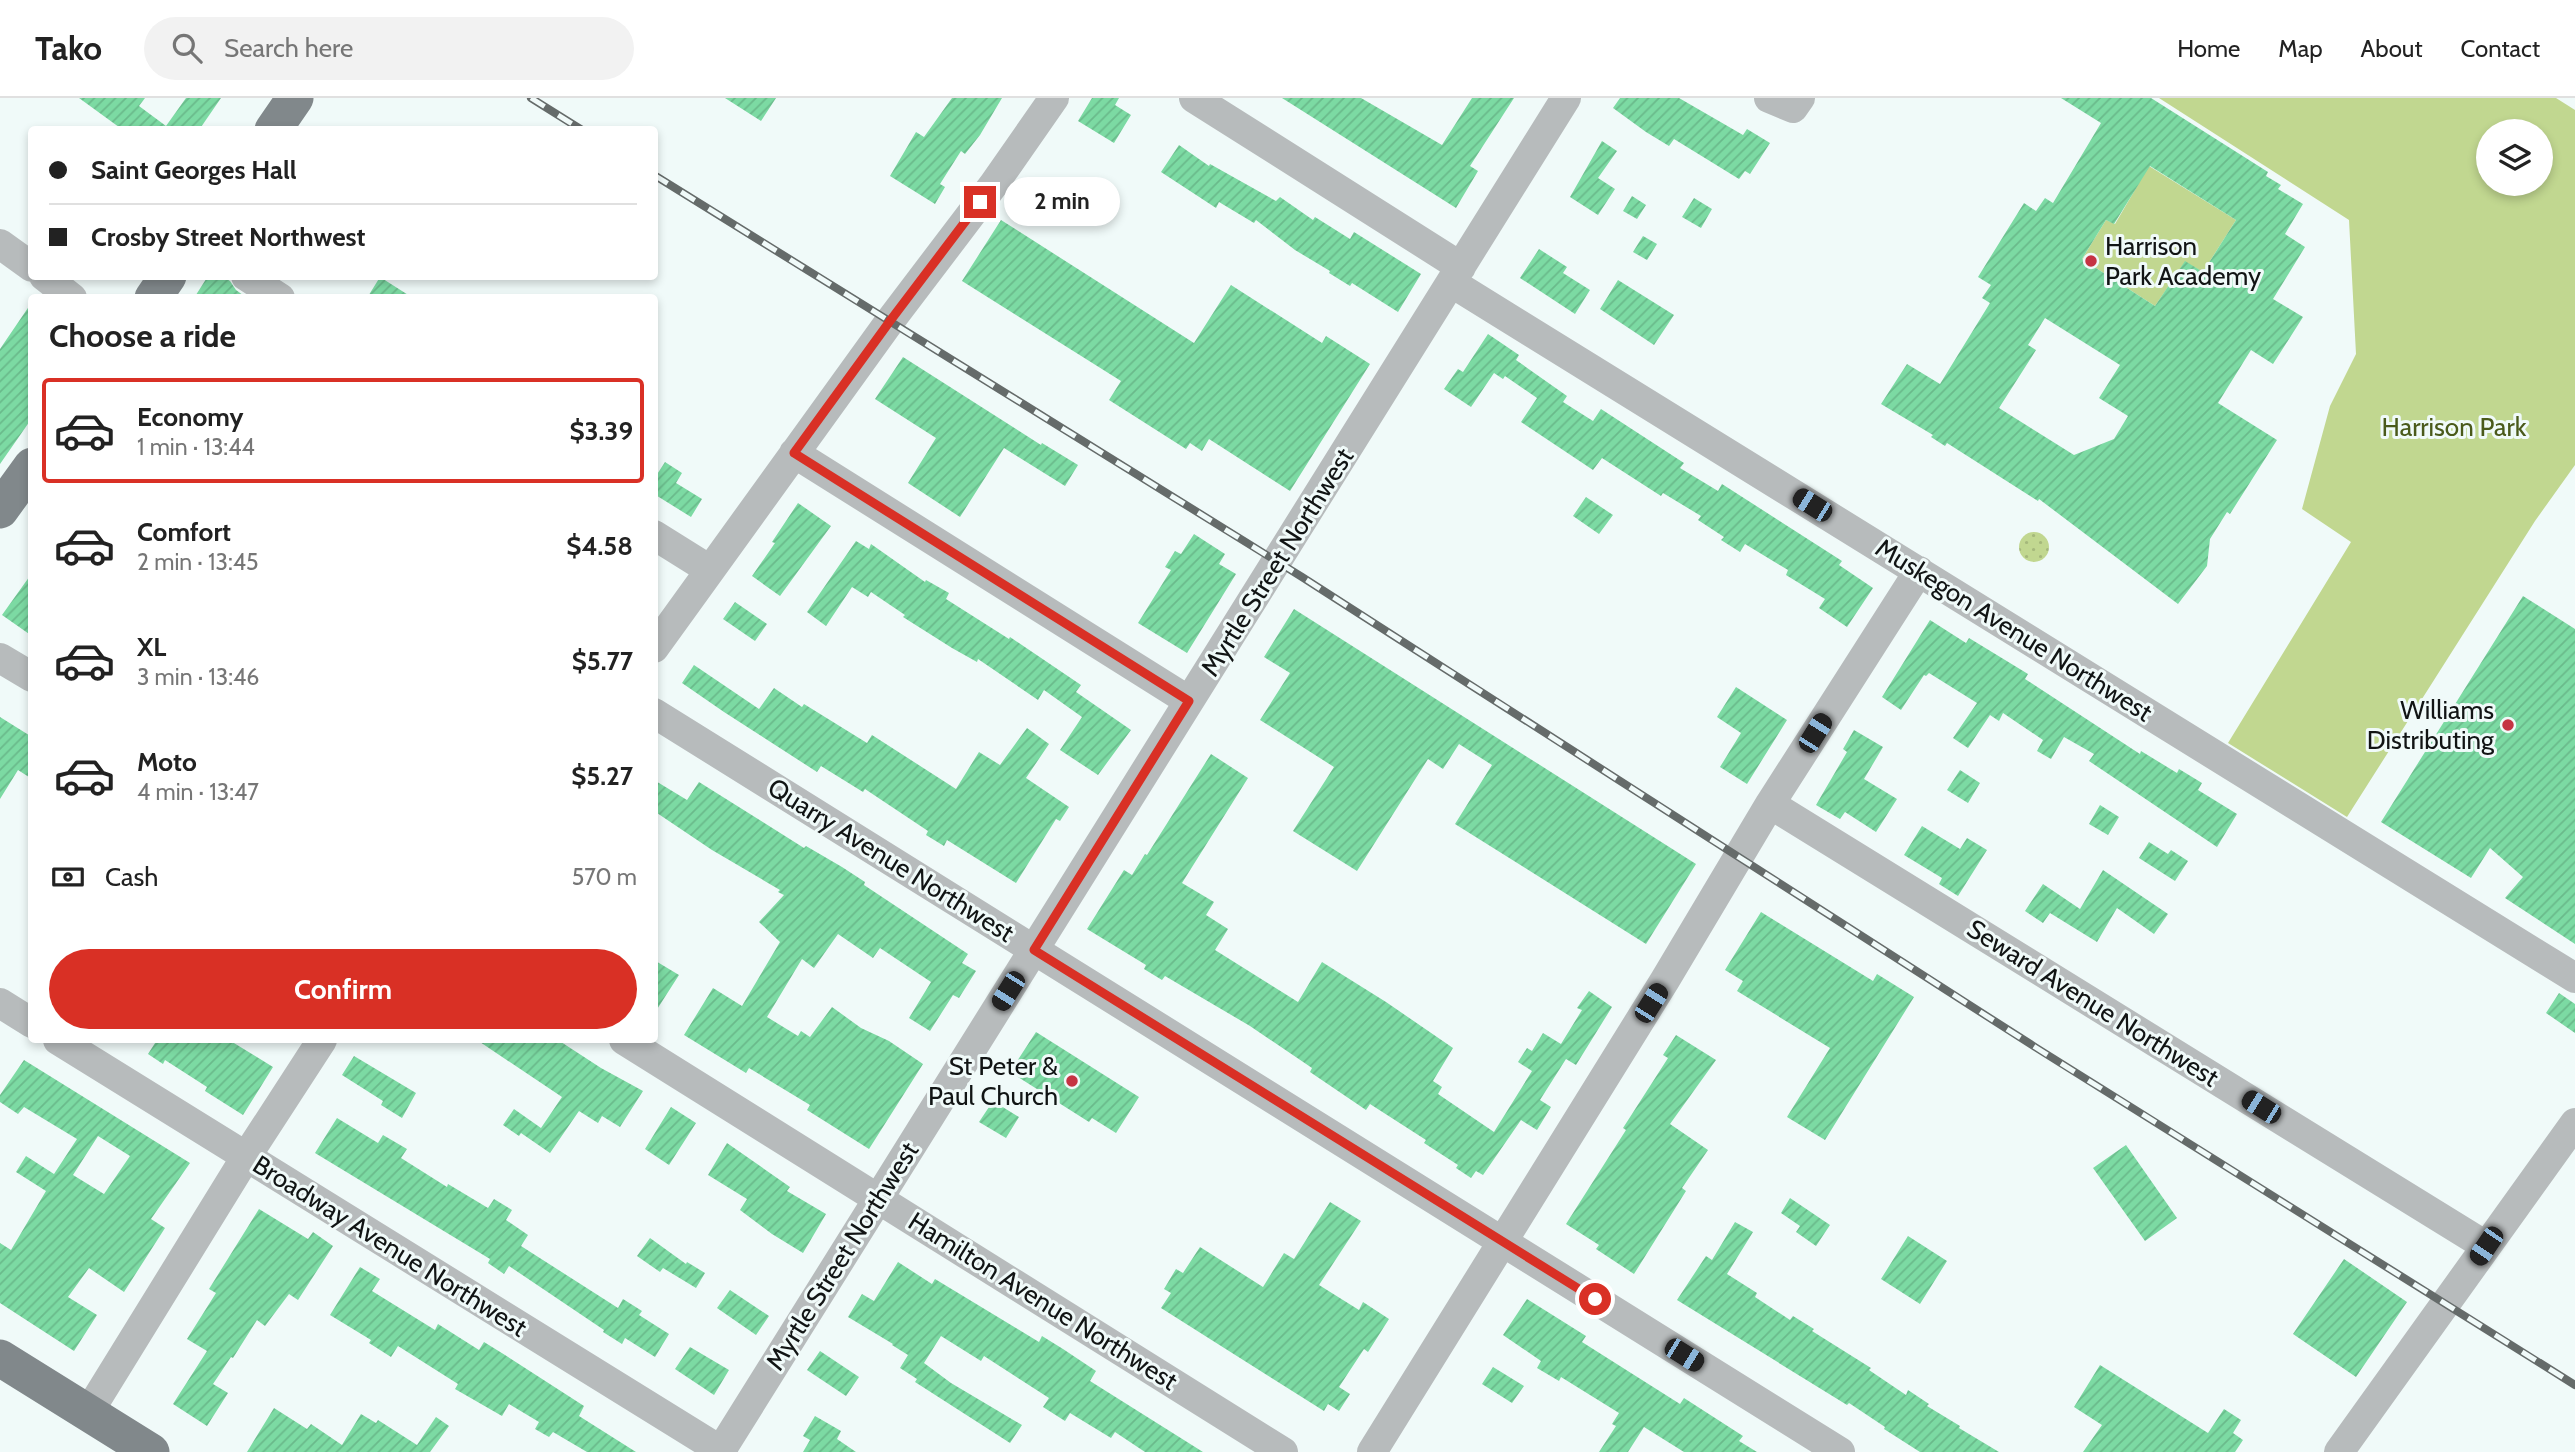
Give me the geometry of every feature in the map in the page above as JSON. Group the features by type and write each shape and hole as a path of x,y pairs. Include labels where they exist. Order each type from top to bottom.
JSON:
{"main road":[{"path":"276,126 293,99"},
{"path":"0,510 28,472"},
{"path":"0,1358 151,1452"}],"street":[{"path":"658,642 1054,98"},
{"name":"Muskegon Avenue Northwest","path":"1194,98 1457,275 1919,571 2575,978"},
{"name":"Myrtle Street Northwest","path":"721,1452 1566,98"},
{"path":"0,244 28,264"},
{"path":"49,280 67,294"},
{"path":"252,280 274,294"},
{"path":"794,453 1189,701"},
{"path":"658,538 710,570"},
{"path":"1372,1452 1665,980 1770,804 1919,571"},
{"path":"0,658 28,675"},
{"name":"Quarry Avenue Northwest","path":"658,715 1840,1452"},
{"name":"Seward Avenue Northwest","path":"1770,804 2486,1246"},
{"path":"0,1003 28,1020"},
{"name":"Broadway Avenue Northwest","path":"63,1043 721,1452"},
{"path":"88,1413 246,1157 320,1043"},
{"name":"Hamilton Avenue Northwest","path":"629,1043 1283,1452"},
{"path":"2339,1452 2575,1124"}],"green space":[{"name":"Harrison Park","path":"2159,98 2556,98 2575,110 2575,465 2535,521 2347,817 2228,743 2351,542 2302,509 2330,406 2356,354 2349,220"},
{"path":"2128,153 2236,220 2203,272 2185,262 2155,306 2082,259 2106,220 2115,224 2139,183"},
{"path":"2034,532 2044,537 2049,547 2044,557 2034,562 2024,557 2019,547 2024,537"}],"building":[{"path":"79,98 145,98 139,106 166,126 118,126"},
{"path":"186,98 221,98 202,126 166,126"},
{"path":"725,98 776,98 761,121"},
{"path":"952,98 1002,98 980,135 965,154 961,151 940,184 945,187 935,204 890,176 916,132 924,137"},
{"path":"1092,98 1119,98 1115,105 1131,115 1114,143 1078,121"},
{"path":"1282,98 1361,98 1442,145 1472,98 1514,98 1470,166 1478,171 1456,208"},
{"path":"1620,98 1679,98 1743,135 1747,129 1770,143 1750,174 1745,171 1739,179 1674,139 1669,146 1646,132 1613,108"},
{"name":"Harrison Park Academy","path":"2061,98 2151,98 2268,172 2266,176 2281,185 2278,189 2303,204 2285,234 2305,247 2273,299 2303,317 2273,364 2251,350 2218,403 2277,440 2230,514 2227,512 2210,539 2207,566 2178,604 2039,499 2038,501 1947,443 1945,446 1931,437 1933,435 1881,404 1907,364 1940,384 1990,303 1982,298 1991,285 1978,277 2024,203 2036,211 2045,198 2053,203 2101,123","holes":["2150,166 2236,220 2203,272 2185,261 2155,306 2082,259 2106,220 2114,224","2045,318 2120,365 2099,398 2128,416 2114,439 2074,455 1999,408 2036,350 2028,345"]},
{"path":"1602,141 1617,151 1598,178 1615,189 1598,215 1570,197"},
{"path":"1179,145 1209,166 1210,164 1276,201 1280,197 1313,220 1315,217 1350,239 1354,232 1421,274 1398,312 1352,283 1350,286 1329,273 1330,271 1295,250 1256,220 1254,223 1219,202 1216,208 1161,172"},
{"path":"1632,196 1646,205 1637,219 1623,211"},
{"path":"1694,198 1712,209 1701,228 1682,217"},
{"path":"1001,220 1194,343 1231,285 1322,343 1326,336 1370,364 1290,491 1209,439 1202,451 1190,443 1186,449 1109,400 1121,381 962,281"},
{"path":"1643,236 1657,244 1647,260 1633,252"},
{"path":"1539,249 1567,267 1563,273 1590,290 1575,314 1520,278"},
{"path":"205,280 229,280 242,294 197,294"},
{"path":"378,280 385,280 407,294 369,294"},
{"path":"1618,280 1674,315 1654,345 1600,309"},
{"path":"28,308 28,424 0,464 0,349"},
{"path":"1488,334 1519,355 1516,360 1567,396 1563,402 1593,421 1601,409 1684,463 1680,468 1718,491 1722,484 1842,561 1839,565 1873,588 1847,627 1819,608 1825,599 1786,575 1788,570 1745,544 1740,552 1721,540 1724,537 1698,520 1701,516 1663,493 1661,496 1602,458 1593,470 1521,422 1537,398 1505,376 1503,379 1494,373 1471,407 1444,389 1458,369 1463,372"},
{"path":"903,357 1041,445 1042,443 1078,465 1065,486 1004,448 960,517 908,483 936,438 875,399"},
{"path":"665,462 682,473 676,483 702,499 691,517 658,496 658,473"},
{"path":"1586,497 1613,515 1599,534 1573,516"},
{"path":"798,503 831,526 780,596 752,576"},
{"path":"1194,534 1225,554 1219,564 1236,574 1187,653 1138,623 1171,570 1165,567 1175,551 1181,554"},
{"path":"856,541 869,549 871,544 925,582 926,580 949,593 946,599 1009,639 1010,637 1081,685 1076,692 1131,730 1098,775 1060,750 1082,717 1044,690 1038,700 978,659 977,662 903,617 905,615 871,592 868,597 852,587 826,626 807,612"},
{"path":"28,579 28,633 2,615"},
{"name":"Williams Distributing","path":"2523,596 2575,629 2575,944 2505,898 2523,877 2490,848 2471,878 2381,822"},
{"path":"735,602 767,624 755,641 723,619"},
{"path":"1294,609 1696,864 1646,944 1455,824 1492,765 1459,744 1443,769 1428,759 1357,871 1293,831 1334,767 1260,720 1290,673 1264,657"},
{"path":"1930,620 1966,643 1969,638 2028,674 2025,679 2140,754 2141,751 2177,773 2179,769 2202,783 2198,790 2237,814 2217,847 2089,761 2094,754 2064,737 2051,759 2037,751 2043,740 2003,713 1999,721 1990,715 1968,748 1953,738 1977,703 1929,673 1924,675 1901,710 1882,697"},
{"path":"694,665 759,709 774,688 802,707 804,704 867,743 872,735 956,789 979,752 1000,765 1027,728 1049,744 1026,778 1069,807 1060,821 1056,819 1016,883 947,840 944,846 926,835 928,831 865,789 863,792 821,766 817,772 724,712 682,683"},
{"path":"1736,687 1787,720 1747,784 1720,767 1741,733 1717,717"},
{"path":"0,717 28,734 28,776 18,770 0,799"},
{"path":"1854,730 1883,747 1864,779 1897,799 1876,832 1845,812 1840,819 1816,805 1847,752 1843,749"},
{"path":"1211,754 1248,778 1182,883 1214,902 1206,915 1228,929 1215,950 1298,1002 1322,962 1386,1002 1453,1048 1433,1081 1442,1087 1438,1094 1494,1132 1532,1071 1518,1062 1527,1048 1532,1051 1543,1033 1561,1044 1582,1010 1577,1008 1589,991 1612,1007 1576,1065 1566,1059 1540,1100 1551,1107 1537,1130 1521,1120 1483,1175 1476,1171 1471,1178 1456,1168 1458,1165 1424,1143 1426,1140 1370,1104 1366,1110 1310,1072 1312,1068 1250,1026 1165,976 1162,980 1144,969 1146,965 1087,929 1124,870 1132,875 1145,854 1147,855"},
{"path":"1960,770 1980,783 1968,803 1947,790"},
{"path":"658,782 687,800 699,782 804,848 806,846 842,867 865,882 864,885 968,954 962,963 976,971 959,998 953,995 930,1031 909,1018 931,982 880,948 873,958 838,934 814,968 802,959 767,1017 798,1036 801,1031 810,1037 832,1007 861,1028 889,1041 923,1064 869,1149 807,1110 810,1105 749,1068 746,1073 684,1035 713,988 742,1006 780,942 759,922 784,895 778,892 780,890 712,850 658,814"},
{"path":"2100,805 2119,817 2108,835 2089,824"},
{"path":"1922,826 1960,849 1967,838 1987,850 1958,896 1939,884 1942,878 1904,855"},
{"path":"2149,842 2168,854 2171,850 2188,861 2175,881 2139,858"},
{"path":"2103,870 2168,914 2154,934 2117,908 2097,942 2050,913 2043,923 2025,911 2043,884 2080,909"},
{"path":"1761,912 1873,981 1877,974 1914,997 1825,1140 1787,1117 1830,1048 1737,991 1743,981 1725,970"},
{"path":"658,962 679,975 658,1008"},
{"path":"2559,993 2575,1004 2575,1033 2546,1013"},
{"path":"1036,1032 1139,1097 1116,1133 1092,1118 1089,1122 1010,1072"},
{"path":"1676,1035 1716,1060 1670,1124 1708,1150 1682,1188 1686,1191 1634,1274 1596,1249 1599,1245 1566,1224 1668,1058 1663,1055"},
{"path":"155,1043 234,1043 273,1067 243,1115 205,1091 207,1087 165,1060 163,1064 148,1054"},
{"path":"481,1043 563,1043 643,1091 620,1127 602,1116 598,1123 579,1111 550,1153 521,1133 519,1136 503,1125 514,1109 541,1128 562,1097"},
{"path":"354,1056 416,1093 402,1118 381,1105 383,1101 342,1075"},
{"path":"24,1060 190,1163 151,1219 165,1228 124,1292 89,1268 68,1297 97,1315 74,1351 0,1303 0,1243 11,1250 46,1191 16,1172 26,1156 54,1174 77,1139 24,1107 18,1114 0,1102 0,1095","holes":["98,1136 130,1156 104,1194 73,1175"]},
{"path":"993,1101 1019,1117 1006,1138 979,1122"},
{"path":"671,1107 696,1123 669,1165 645,1149"},
{"path":"337,1118 378,1143 383,1135 407,1149 401,1158 447,1187 448,1184 488,1208 494,1199 512,1210 506,1220 528,1235 521,1246 618,1308 623,1299 642,1311 639,1315 669,1334 655,1357 625,1338 622,1344 509,1266 504,1274 488,1263 490,1259 315,1153"},
{"path":"727,1143 790,1187 787,1191 826,1214 803,1253 740,1210 747,1199 708,1175"},
{"path":"2126,1145 2177,1218 2145,1241 2093,1168"},
{"path":"1790,1198 1830,1225 1816,1246 1796,1232 1800,1226 1781,1213"},
{"path":"1330,1202 1361,1221 1319,1285 1359,1310 1363,1302 1389,1319 1368,1352 1364,1349 1339,1387 1350,1394 1339,1411 1328,1404 1324,1411 1161,1308 1171,1293 1164,1289 1176,1269 1183,1273 1200,1247 1263,1287 1284,1253 1294,1259"},
{"path":"259,1209 308,1239 313,1232 333,1246 298,1300 289,1294 265,1326 257,1320 233,1358 231,1357 213,1384 228,1393 207,1426 173,1404 207,1351 187,1339 216,1293 209,1289"},
{"path":"1735,1222 1753,1232 1727,1274 1757,1293 1755,1297 1790,1320 1793,1316 1814,1329 1812,1331 1871,1368 1869,1370 1906,1395 1908,1390 1929,1404 1927,1406 1960,1426 1959,1428 1999,1452 1920,1452 1849,1403 1847,1405 1677,1300 1706,1256 1712,1260"},
{"path":"1908,1236 1947,1261 1920,1304 1881,1279"},
{"path":"650,1238 686,1264 687,1262 705,1273 696,1288 663,1268 660,1272 637,1256"},
{"path":"2344,1259 2407,1302 2356,1377 2293,1334"},
{"path":"898,1262 932,1284 935,1279 1039,1342 1042,1336 1063,1349 1096,1371 1090,1381 1203,1452 1145,1452 1115,1432 1111,1438 1070,1413 1065,1421 1043,1407 1049,1398 984,1356 981,1361 941,1336 924,1363 951,1383 1022,1425 1010,1443 915,1382 917,1379 900,1368 908,1355 848,1317 862,1294 874,1301"},
{"path":"360,1267 380,1279 372,1291 435,1330 438,1324 479,1350 484,1342 584,1406 579,1416 636,1452 587,1452 553,1432 549,1437 535,1429 539,1422 509,1404 502,1416 455,1389 458,1384 398,1346 391,1357 369,1343 371,1340 330,1315"},
{"path":"730,1290 769,1316 756,1335 717,1308"},
{"path":"1527,1299 1586,1336 1582,1342 1680,1404 1684,1398 1743,1436 1739,1441 1757,1452 1684,1452 1644,1427 1628,1452 1599,1452 1616,1426 1612,1424 1619,1413 1561,1377 1559,1381 1537,1368 1541,1361 1503,1335"},
{"path":"690,1347 729,1370 714,1395 675,1369"},
{"path":"820,1351 859,1377 846,1396 807,1370"},
{"path":"2100,1365 2208,1433 2224,1409 2241,1420 2233,1433 2243,1440 2235,1452 2083,1452 2102,1425 2074,1407"},
{"path":"1493,1367 1524,1386 1512,1403 1482,1384"},
{"path":"274,1408 307,1429 311,1424 342,1445 361,1414 376,1423 378,1420 417,1445 436,1417 449,1426 430,1452 247,1452"},
{"path":"815,1416 841,1431 837,1439 856,1452 803,1452 810,1440 803,1436"}],"railway":[{"path":"531,98 576,126"},
{"path":"658,177 1302,577 2035,1047 2575,1385"}],"place":[{"name":"Harrison Park Academy","path":"2091,261"},
{"name":"Williams Distributing","path":"2508,725"},
{"name":"St Peter & Paul Church","path":"1072,1081"}],"route":[{"path":"980,202 794,453 1189,701 1034,950 1595,1299"}]}
